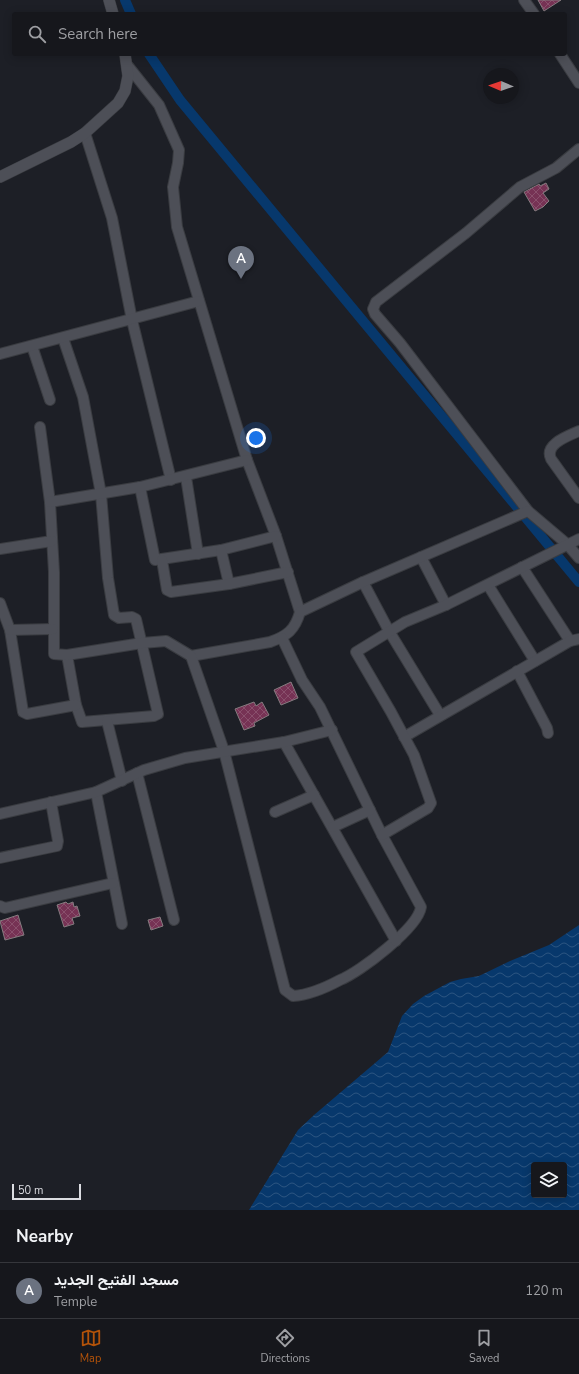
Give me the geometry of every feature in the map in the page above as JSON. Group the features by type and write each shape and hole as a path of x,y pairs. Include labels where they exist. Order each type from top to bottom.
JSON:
{"street":[{"path":"109,0 112,12"},
{"path":"524,0 533,12"},
{"path":"0,177 71,142 85,133 122,97 127,84 128,66 126,56"},
{"path":"561,56 579,83"},
{"path":"128,66 159,105 179,150 173,187 175,214 199,302 247,460 276,536 300,612"},
{"path":"85,133 110,212 132,320 171,480"},
{"path":"579,149 556,168 520,187 466,233 376,302 374,309 375,314 400,343 528,510 567,544 579,558"},
{"path":"0,354 199,302"},
{"path":"63,338 83,397 102,494 108,578 114,615 119,618 134,617 142,643 158,714 154,716 107,721 82,722 76,704 67,655"},
{"path":"32,346 50,400"},
{"path":"40,427 50,502 54,598 54,654 67,655 142,643 168,641 180,651 191,656 270,642 282,638 294,625 300,612 363,582 528,510"},
{"path":"579,431 553,445 550,452 551,459 579,498"},
{"path":"50,502 102,494 171,480 247,460"},
{"path":"186,476 198,554"},
{"path":"140,486 153,558 156,560 221,550 276,536"},
{"path":"382,835 428,808 431,803 414,755 391,712 356,654 357,651 405,622 488,585 579,539"},
{"path":"0,549 52,541"},
{"path":"221,550 228,584"},
{"path":"421,557 446,605"},
{"path":"162,560 168,592 228,584 288,572"},
{"path":"404,737 517,671 574,640 522,568"},
{"path":"363,582 389,631 440,715"},
{"path":"488,585 535,661"},
{"path":"0,603 1,615 10,630 23,712 27,714 76,704"},
{"path":"10,630 53,629"},
{"path":"191,656 224,751 286,993 296,996 342,980 396,941 419,915 421,907 382,835 332,730 320,707 297,671 282,638"},
{"path":"517,671 547,728 548,733"},
{"path":"107,721 122,781"},
{"path":"0,814 96,792 137,773 166,763 224,751 284,742 332,730"},
{"path":"284,742 396,941"},
{"path":"137,773 174,920"},
{"path":"96,792 122,924"},
{"path":"275,812 314,795"},
{"path":"0,858 56,846 58,841 51,802"},
{"path":"332,827 370,810"},
{"path":"0,906 5,908 113,883"}],"water":[{"path":"579,925 579,1210 249,1210 298,1130 388,1052 402,1016 413,1004 424,996 450,982 479,976 549,945"}],"building":[{"path":"538,0 561,0 544,11"},
{"path":"546,183 549,189 543,193 549,201 543,207 535,211 524,192 539,184 540,186"},
{"path":"291,682 298,698 281,705 274,690"},
{"path":"254,702 256,706 262,702 269,715 254,723 255,726 244,730 235,709"},
{"path":"66,902 68,904 73,902 74,907 77,906 80,916 72,918 74,924 64,927 57,905"},
{"path":"18,915 24,935 5,940 0,921"},
{"path":"160,917 163,926 151,930 148,920"}],"waterway":[{"path":"125,0 130,12"},
{"path":"150,56 180,100 579,582"}],"place":[{"name":"مسجد الفتيح الجديد","path":"241,279"}]}
